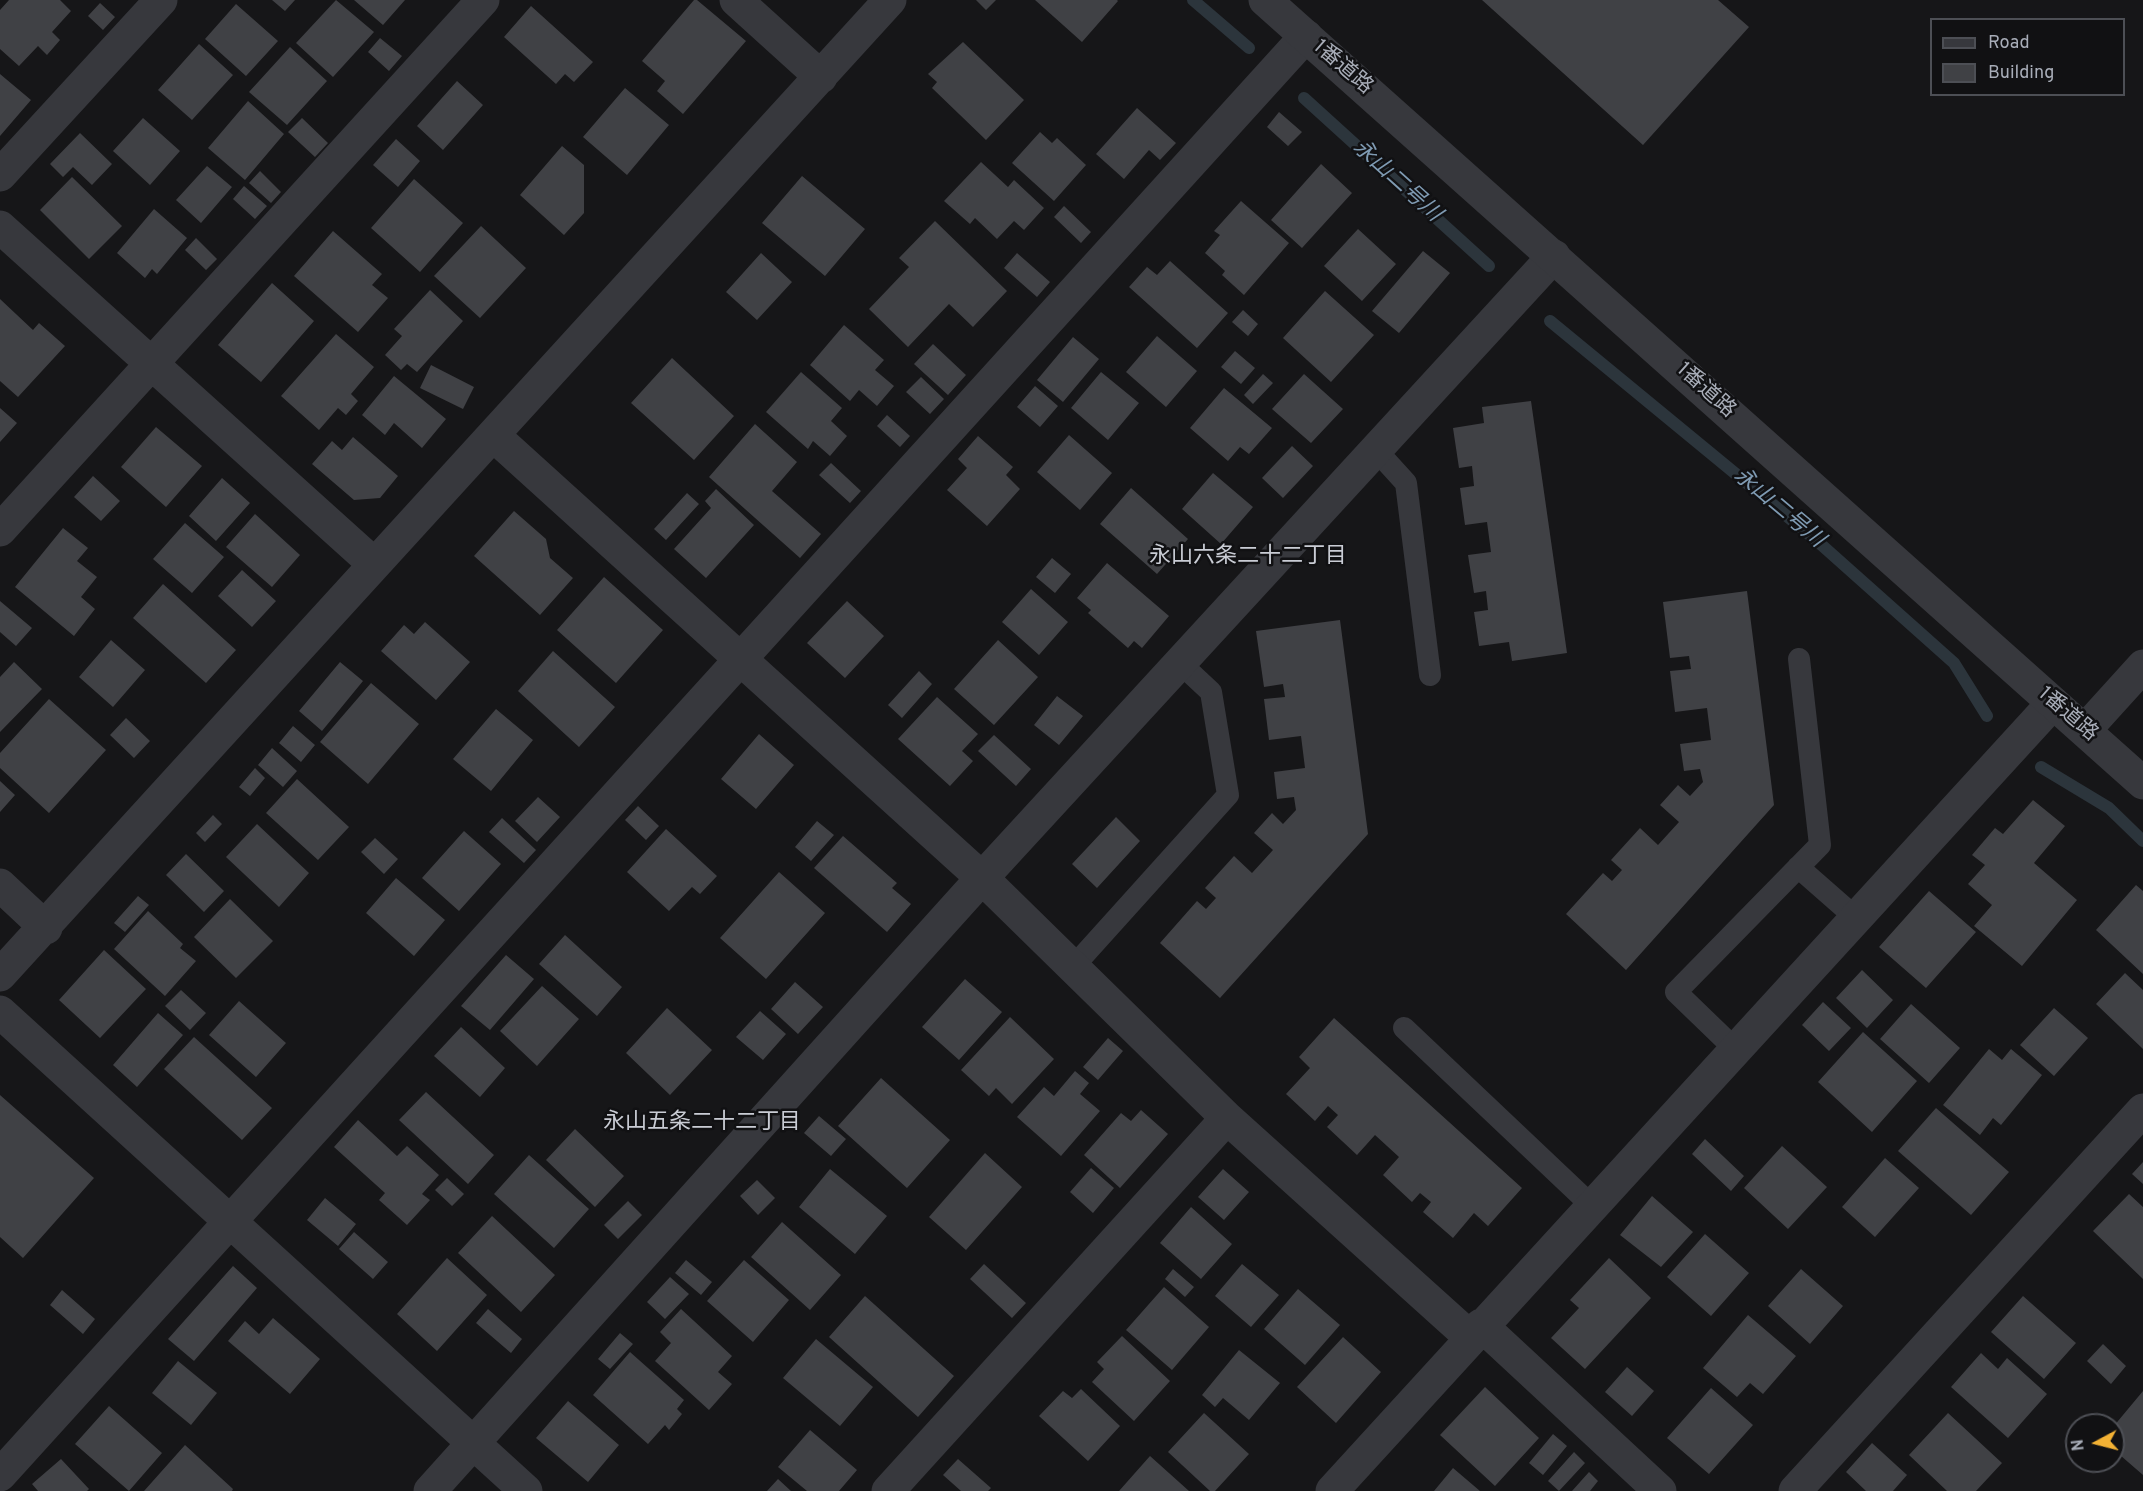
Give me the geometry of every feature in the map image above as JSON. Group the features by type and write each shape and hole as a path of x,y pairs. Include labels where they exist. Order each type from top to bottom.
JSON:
{"street":[{"path":"0,175 161,0"},
{"path":"0,530 149,363 483,0"},
{"path":"736,0 821,77"},
{"path":"0,975 46,928 374,564 890,0"},
{"name":"1番道路","path":"1265,0 2143,783"},
{"path":"0,1475 1306,36"},
{"path":"0,227 374,564"},
{"path":"430,1491 982,878 1554,256"},
{"path":"493,435 982,878 1227,1118 1660,1491"},
{"path":"2085,730 2143,666"},
{"path":"1332,1491 1591,1204 2052,703"},
{"path":"0,885 46,928"},
{"path":"0,1012 526,1491"},
{"path":"1795,1491 2143,1110"},
{"path":"888,1491 1227,1118"}],"lane":[{"path":"1376,450 1406,483 1430,675"},
{"path":"1735,1049 1676,992 1820,845 1799,659"},
{"path":"1073,967 1228,795 1211,692 1180,663"},
{"path":"1798,867 1855,917"},
{"path":"1404,1028 1591,1204"}],"building":[{"path":"9,0 60,0 71,11 52,32 60,40 47,55 38,46 19,66 0,49 0,10"},
{"path":"272,0 295,0 285,11"},
{"path":"336,0 374,32 333,77 296,43"},
{"path":"354,0 405,0 383,25"},
{"path":"694,0 697,0 746,41 683,114 657,91 665,81 642,61"},
{"path":"976,0 996,0 986,10"},
{"path":"1035,0 1117,0 1118,1 1082,42"},
{"path":"1482,0 1718,0 1749,27 1643,145"},
{"path":"100,3 115,17 103,30 88,16"},
{"path":"236,4 278,41 246,76 205,39"},
{"path":"531,6 593,62 574,82 565,74 556,84 504,37"},
{"path":"380,38 402,56 389,71 368,52"},
{"path":"963,42 1024,100 986,140 932,88 937,82 928,74"},
{"path":"199,44 233,75 192,120 158,90"},
{"path":"290,47 327,81 287,125 249,92"},
{"path":"0,74 31,100 0,136"},
{"path":"457,81 483,105 443,150 417,126"},
{"path":"625,88 669,125 627,175 583,137"},
{"path":"248,101 284,134 245,180 208,148"},
{"path":"1137,108 1176,143 1160,160 1149,150 1124,179 1096,154"},
{"path":"1279,112 1302,132 1288,146 1267,127"},
{"path":"143,118 180,151 150,185 113,151"},
{"path":"302,118 328,143 315,157 288,132"},
{"path":"1040,132 1052,143 1057,138 1086,165 1054,201 1012,163"},
{"path":"80,133 112,164 92,185 73,167 63,177 50,164"},
{"path":"396,139 420,161 398,187 373,165"},
{"path":"562,146 584,165 584,213 564,235 520,195"},
{"path":"981,162 1008,187 1014,180 1044,208 1024,230 1014,221 997,239 975,218 970,224 944,201"},
{"path":"1321,164 1352,193 1302,248 1271,220"},
{"path":"207,166 232,187 201,223 176,200"},
{"path":"260,171 281,192 271,203 249,183"},
{"path":"802,176 865,229 825,276 762,223"},
{"path":"72,177 122,226 89,259 40,210"},
{"path":"414,179 463,223 420,272 371,228"},
{"path":"244,186 267,206 255,219 233,199"},
{"path":"1241,201 1289,243 1244,295 1222,275 1225,271 1205,253 1220,235 1214,231"},
{"path":"1064,206 1091,232 1081,243 1054,217"},
{"path":"154,209 187,238 157,274 152,269 145,278 117,253"},
{"path":"935,221 1007,291 973,327 949,304 908,347 869,309 909,267 899,258"},
{"path":"481,226 526,268 480,318 434,276"},
{"path":"1358,229 1396,264 1362,301 1324,266"},
{"path":"333,231 382,274 372,285 388,298 358,332 294,276"},
{"path":"196,238 217,259 206,270 185,250"},
{"path":"1423,251 1450,273 1399,333 1372,311"},
{"path":"761,253 792,282 757,320 726,292"},
{"path":"1017,253 1050,282 1037,297 1004,268"},
{"path":"1170,261 1228,313 1197,348 1129,287 1147,267 1157,275"},
{"path":"272,283 314,321 261,382 218,345"},
{"path":"430,290 463,321 417,372 407,364 401,370 385,355 402,336 394,329"},
{"path":"1325,291 1374,335 1331,382 1283,338"},
{"path":"0,299 33,330 39,323 65,346 18,397 0,381"},
{"path":"1243,310 1258,324 1248,336 1232,322"},
{"path":"844,325 884,360 875,370 894,386 877,406 859,390 850,401 810,365"},
{"path":"336,334 374,367 351,394 358,401 346,415 338,408 319,430 281,396"},
{"path":"1157,336 1197,371 1166,407 1126,372"},
{"path":"1073,337 1099,359 1063,402 1037,380"},
{"path":"933,344 966,375 948,395 914,364"},
{"path":"1235,351 1255,368 1241,384 1221,367"},
{"path":"672,358 734,416 694,460 631,403"},
{"path":"431,365 474,387 463,409 420,388"},
{"path":"801,372 842,408 831,421 847,436 830,456 813,441 808,449 766,412"},
{"path":"1101,372 1139,403 1108,440 1071,408"},
{"path":"1263,374 1273,383 1253,404 1244,395"},
{"path":"1304,374 1343,409 1311,443 1272,409"},
{"path":"394,376 446,419 422,448 394,423 385,435 362,415"},
{"path":"921,377 944,399 930,414 906,392"},
{"path":"1035,386 1058,406 1040,427 1017,407"},
{"path":"1224,388 1272,428 1249,454 1240,447 1228,461 1190,428"},
{"path":"1531,401 1567,653 1512,661 1509,642 1479,646 1474,612 1488,610 1486,591 1474,593 1468,555 1491,552 1487,522 1465,525 1460,488 1474,486 1472,466 1459,468 1453,428 1484,423 1482,407"},
{"path":"0,408 17,423 0,442"},
{"path":"887,415 910,436 900,447 877,426"},
{"path":"755,424 797,462 772,491 821,534 800,558 709,477"},
{"path":"156,427 202,466 166,507 121,467"},
{"path":"1069,435 1112,473 1080,510 1037,472"},
{"path":"978,436 1013,467 1006,475 1020,489 987,526 947,490 967,468 958,459"},
{"path":"353,437 398,476 380,498 354,500 312,464 332,441 342,450"},
{"path":"1292,446 1313,466 1283,498 1262,478"},
{"path":"831,463 861,491 850,503 819,475"},
{"path":"1213,473 1253,507 1221,544 1182,509"},
{"path":"93,476 120,501 101,521 74,497"},
{"path":"222,478 250,503 216,541 189,516"},
{"path":"1131,488 1188,539 1157,574 1100,524"},
{"path":"716,489 754,525 706,578 674,549 711,508 705,501"},
{"path":"687,493 699,504 666,540 654,529"},
{"path":"514,511 546,539 550,558 573,578 540,615 474,556"},
{"path":"255,514 300,555 272,587 226,547"},
{"path":"185,523 224,557 192,593 153,559"},
{"path":"63,528 88,548 77,561 97,577 81,597 95,609 74,636 15,587"},
{"path":"1052,558 1071,574 1055,593 1036,577"},
{"path":"1107,563 1169,616 1142,648 1134,641 1128,648 1088,613 1091,610 1077,598"},
{"path":"242,570 276,601 252,627 218,596"},
{"path":"604,577 663,630 616,683 557,630"},
{"path":"163,584 236,650 206,683 133,618"},
{"path":"1031,589 1068,622 1039,655 1002,622"},
{"path":"1747,591 1774,805 1626,970 1566,914 1603,873 1612,881 1622,870 1611,860 1640,828 1658,845 1679,822 1660,805 1678,785 1690,796 1703,782 1700,769 1684,771 1680,744 1711,740 1707,708 1675,712 1670,671 1691,669 1689,656 1670,658 1663,602"},
{"path":"0,601 32,628 16,646 0,632"},
{"path":"847,601 884,636 845,678 807,643"},
{"path":"1340,620 1368,834 1220,998 1160,943 1197,901 1206,909 1216,898 1205,888 1234,856 1252,873 1273,850 1254,833 1272,813 1283,824 1296,810 1294,797 1277,799 1274,772 1305,768 1301,736 1269,740 1264,699 1285,697 1283,684 1264,687 1256,631"},
{"path":"425,622 470,662 436,700 381,651 404,625 414,634"},
{"path":"111,640 145,670 113,707 79,677"},
{"path":"998,640 1038,677 994,725 954,689"},
{"path":"553,651 615,707 579,747 518,691"},
{"path":"14,662 42,689 0,732 0,677"},
{"path":"340,662 363,681 322,731 299,711"},
{"path":"919,671 932,684 902,718 888,705"},
{"path":"371,683 419,724 368,784 320,742"},
{"path":"1057,696 1083,716 1059,745 1034,725"},
{"path":"937,697 978,734 962,751 973,761 950,786 898,739"},
{"path":"49,699 106,750 49,813 0,768 0,753"},
{"path":"496,709 533,740 491,791 453,759"},
{"path":"126,718 150,741 134,758 110,735"},
{"path":"293,726 315,745 301,762 279,743"},
{"path":"759,734 794,765 756,809 721,779"},
{"path":"994,735 1031,769 1016,786 978,751"},
{"path":"272,748 297,771 283,787 258,765"},
{"path":"255,768 265,778 250,796 239,787"},
{"path":"297,779 349,827 318,860 266,813"},
{"path":"0,781 15,795 0,812"},
{"path":"538,797 560,817 537,842 515,821"},
{"path":"2033,800 2065,826 2034,863 2077,900 2022,966 1974,926 1992,905 1968,884 1985,865 1972,855 1995,828 2003,834"},
{"path":"638,806 659,826 646,840 625,820"},
{"path":"213,815 222,824 205,842 196,833"},
{"path":"1116,817 1140,841 1097,888 1072,864"},
{"path":"502,818 536,850 524,863 489,832"},
{"path":"817,821 834,835 811,861 795,847"},
{"path":"257,824 309,873 279,907 226,857"},
{"path":"666,829 717,876 700,894 692,887 669,911 627,872"},
{"path":"464,831 501,864 459,911 422,878"},
{"path":"843,836 897,883 892,888 911,904 887,932 814,868"},
{"path":"375,838 398,859 384,874 361,852"},
{"path":"186,854 224,891 204,912 166,875"},
{"path":"779,872 825,913 766,979 720,938"},
{"path":"396,878 445,920 414,956 366,913"},
{"path":"2136,885 2143,891 2143,974 2096,930"},
{"path":"1929,891 1976,932 1926,988 1879,947"},
{"path":"138,896 149,905 125,932 114,923"},
{"path":"230,899 273,941 236,978 194,937"},
{"path":"148,911 183,944 180,948 196,961 165,996 114,949"},
{"path":"565,935 622,987 597,1016 539,964"},
{"path":"104,950 146,989 100,1038 59,1000"},
{"path":"506,955 534,979 490,1030 461,1006"},
{"path":"1862,970 1893,1000 1867,1028 1836,998"},
{"path":"2125,973 2143,990 2143,1049 2096,1004"},
{"path":"965,979 1002,1012 959,1060 922,1027"},
{"path":"795,982 823,1007 798,1034 771,1009"},
{"path":"542,986 579,1019 537,1066 500,1031"},
{"path":"181,990 206,1013 190,1030 165,1006"},
{"path":"239,1001 286,1043 256,1077 209,1035"},
{"path":"1823,1002 1851,1028 1829,1051 1802,1025"},
{"path":"1911,1004 1960,1048 1929,1083 1880,1039"},
{"path":"667,1008 712,1050 670,1095 626,1053"},
{"path":"2054,1008 2088,1038 2054,1076 2020,1045"},
{"path":"760,1011 786,1034 763,1060 736,1037"},
{"path":"158,1013 183,1035 137,1087 113,1065"},
{"path":"1010,1017 1054,1059 1012,1104 996,1088 989,1096 961,1070"},
{"path":"1334,1018 1522,1188 1488,1226 1474,1213 1453,1238 1423,1212 1431,1202 1420,1193 1412,1202 1383,1175 1399,1157 1375,1135 1357,1155 1327,1127 1338,1115 1328,1106 1315,1121 1286,1094 1310,1068 1299,1057"},
{"path":"461,1027 505,1068 480,1097 434,1056"},
{"path":"1863,1032 1917,1081 1872,1132 1818,1082"},
{"path":"194,1037 272,1108 242,1140 164,1069"},
{"path":"1108,1038 1123,1051 1098,1080 1083,1067"},
{"path":"1989,1049 2002,1060 2011,1049 2042,1075 2001,1125 1993,1118 1980,1135 1943,1105"},
{"path":"1075,1071 1089,1083 1080,1094 1100,1111 1061,1156 1017,1117 1044,1087 1054,1096"},
{"path":"881,1078 950,1140 907,1188 838,1126"},
{"path":"426,1092 494,1155 468,1184 399,1120"},
{"path":"0,1095 94,1178 23,1258 0,1237"},
{"path":"1936,1108 2009,1172 1971,1215 1898,1151"},
{"path":"1141,1110 1168,1134 1120,1188 1084,1155 1121,1113 1131,1121"},
{"path":"819,1116 846,1139 831,1156 804,1133"},
{"path":"358,1120 397,1156 407,1146 439,1175 422,1194 430,1200 407,1225 379,1200 385,1193 334,1147"},
{"path":"575,1129 624,1176 595,1207 546,1160"},
{"path":"1705,1139 1744,1176 1731,1191 1692,1154"},
{"path":"1782,1146 1827,1187 1788,1229 1744,1188"},
{"path":"985,1153 1022,1187 966,1250 929,1217"},
{"path":"529,1155 589,1209 554,1248 494,1194"},
{"path":"1885,1158 1919,1188 1875,1237 1842,1207"},
{"path":"2143,1162 2143,1184 2132,1174"},
{"path":"1091,1168 1114,1188 1093,1213 1070,1192"},
{"path":"830,1169 887,1216 855,1254 799,1207"},
{"path":"1223,1169 1249,1192 1224,1220 1198,1197"},
{"path":"447,1178 464,1194 452,1206 435,1190"},
{"path":"757,1180 775,1198 758,1215 740,1196"},
{"path":"2129,1194 2143,1207 2143,1279 2093,1231"},
{"path":"1652,1196 1693,1232 1661,1267 1620,1235"},
{"path":"325,1198 356,1224 338,1246 307,1220"},
{"path":"628,1201 642,1215 618,1239 604,1225"},
{"path":"1191,1207 1232,1244 1201,1279 1160,1243"},
{"path":"492,1216 555,1275 521,1312 458,1253"},
{"path":"782,1222 841,1275 810,1310 751,1257"},
{"path":"354,1232 388,1262 373,1279 339,1249"},
{"path":"1705,1234 1749,1273 1711,1316 1667,1277"},
{"path":"447,1258 487,1295 437,1351 397,1314"},
{"path":"1609,1258 1651,1298 1585,1369 1551,1338 1579,1308 1570,1300"},
{"path":"686,1260 712,1282 701,1295 675,1273"},
{"path":"744,1260 789,1300 753,1342 707,1301"},
{"path":"984,1264 1026,1303 1012,1318 970,1279"},
{"path":"1242,1264 1279,1295 1251,1327 1215,1296"},
{"path":"233,1266 257,1288 194,1361 168,1339"},
{"path":"1173,1269 1194,1287 1185,1297 1165,1279"},
{"path":"1801,1269 1843,1306 1810,1344 1768,1306"},
{"path":"670,1277 689,1294 665,1319 647,1302"},
{"path":"1164,1287 1209,1327 1172,1370 1126,1330"},
{"path":"1298,1289 1340,1325 1305,1365 1264,1329"},
{"path":"62,1290 95,1319 83,1334 50,1305"},
{"path":"865,1296 954,1376 918,1417 829,1337"},
{"path":"2023,1296 2076,1343 2044,1379 1991,1332"},
{"path":"488,1309 522,1339 511,1353 476,1323"},
{"path":"681,1309 732,1356 718,1372 732,1384 709,1410 655,1361 671,1343 660,1332"},
{"path":"1748,1315 1796,1356 1763,1394 1750,1383 1737,1397 1703,1368"},
{"path":"273,1318 320,1359 290,1394 228,1341 245,1321 259,1334"},
{"path":"620,1333 633,1344 610,1369 598,1359"},
{"path":"1122,1336 1170,1381 1134,1421 1092,1382 1104,1369 1097,1362"},
{"path":"1343,1337 1381,1372 1336,1423 1297,1387"},
{"path":"816,1339 873,1387 840,1426 783,1378"},
{"path":"2103,1344 2126,1366 2111,1384 2087,1361"},
{"path":"1239,1350 1280,1383 1249,1420 1223,1398 1215,1407 1202,1395"},
{"path":"630,1352 684,1400 677,1409 682,1414 669,1430 665,1425 648,1444 593,1395"},
{"path":"1981,1353 1998,1369 2007,1358 2047,1394 2008,1438 1951,1387"},
{"path":"178,1361 217,1393 191,1425 152,1393"},
{"path":"1627,1367 1654,1391 1632,1416 1605,1392"},
{"path":"1485,1387 1539,1438 1495,1486 1440,1435"},
{"path":"1711,1388 1753,1425 1709,1474 1667,1438"},
{"path":"1081,1389 1120,1426 1088,1461 1039,1416 1063,1391 1072,1398"},
{"path":"2143,1391 2143,1475 2125,1459 2125,1413"},
{"path":"568,1401 619,1445 588,1482 536,1438"},
{"path":"109,1406 162,1453 129,1491 75,1444"},
{"path":"1204,1413 1249,1454 1215,1491 1210,1491 1168,1452"},
{"path":"1948,1413 2002,1463 1976,1491 1947,1491 1909,1455"},
{"path":"810,1430 857,1470 839,1491 807,1491 778,1467"},
{"path":"1553,1434 1567,1446 1543,1475 1529,1463"},
{"path":"1872,1443 1907,1475 1893,1491 1866,1491 1846,1472"},
{"path":"185,1445 233,1489 232,1491 144,1491"},
{"path":"1574,1452 1585,1463 1559,1491 1548,1481"},
{"path":"1150,1456 1189,1491 1119,1491"},
{"path":"61,1459 89,1489 87,1491 38,1491 32,1484"},
{"path":"958,1459 991,1488 988,1491 961,1491 943,1475"},
{"path":"1453,1468 1480,1491 1434,1491"},
{"path":"1589,1472 1598,1481 1590,1491 1572,1491"},
{"path":"778,1479 791,1491 767,1491"}],"waterway":[{"name":"永山二号川","path":"1193,0 1249,48"},
{"name":"永山二号川","path":"1304,98 1489,266"},
{"name":"永山二号川","path":"1550,321 1816,540 1954,663 1987,716"},
{"name":"永山二号川","path":"2041,767 2109,808 2143,841"}],"district":[{"name":"永山六条二十二丁目","path":"1248,558"},
{"name":"永山五条二十二丁目","path":"702,1124"}]}
